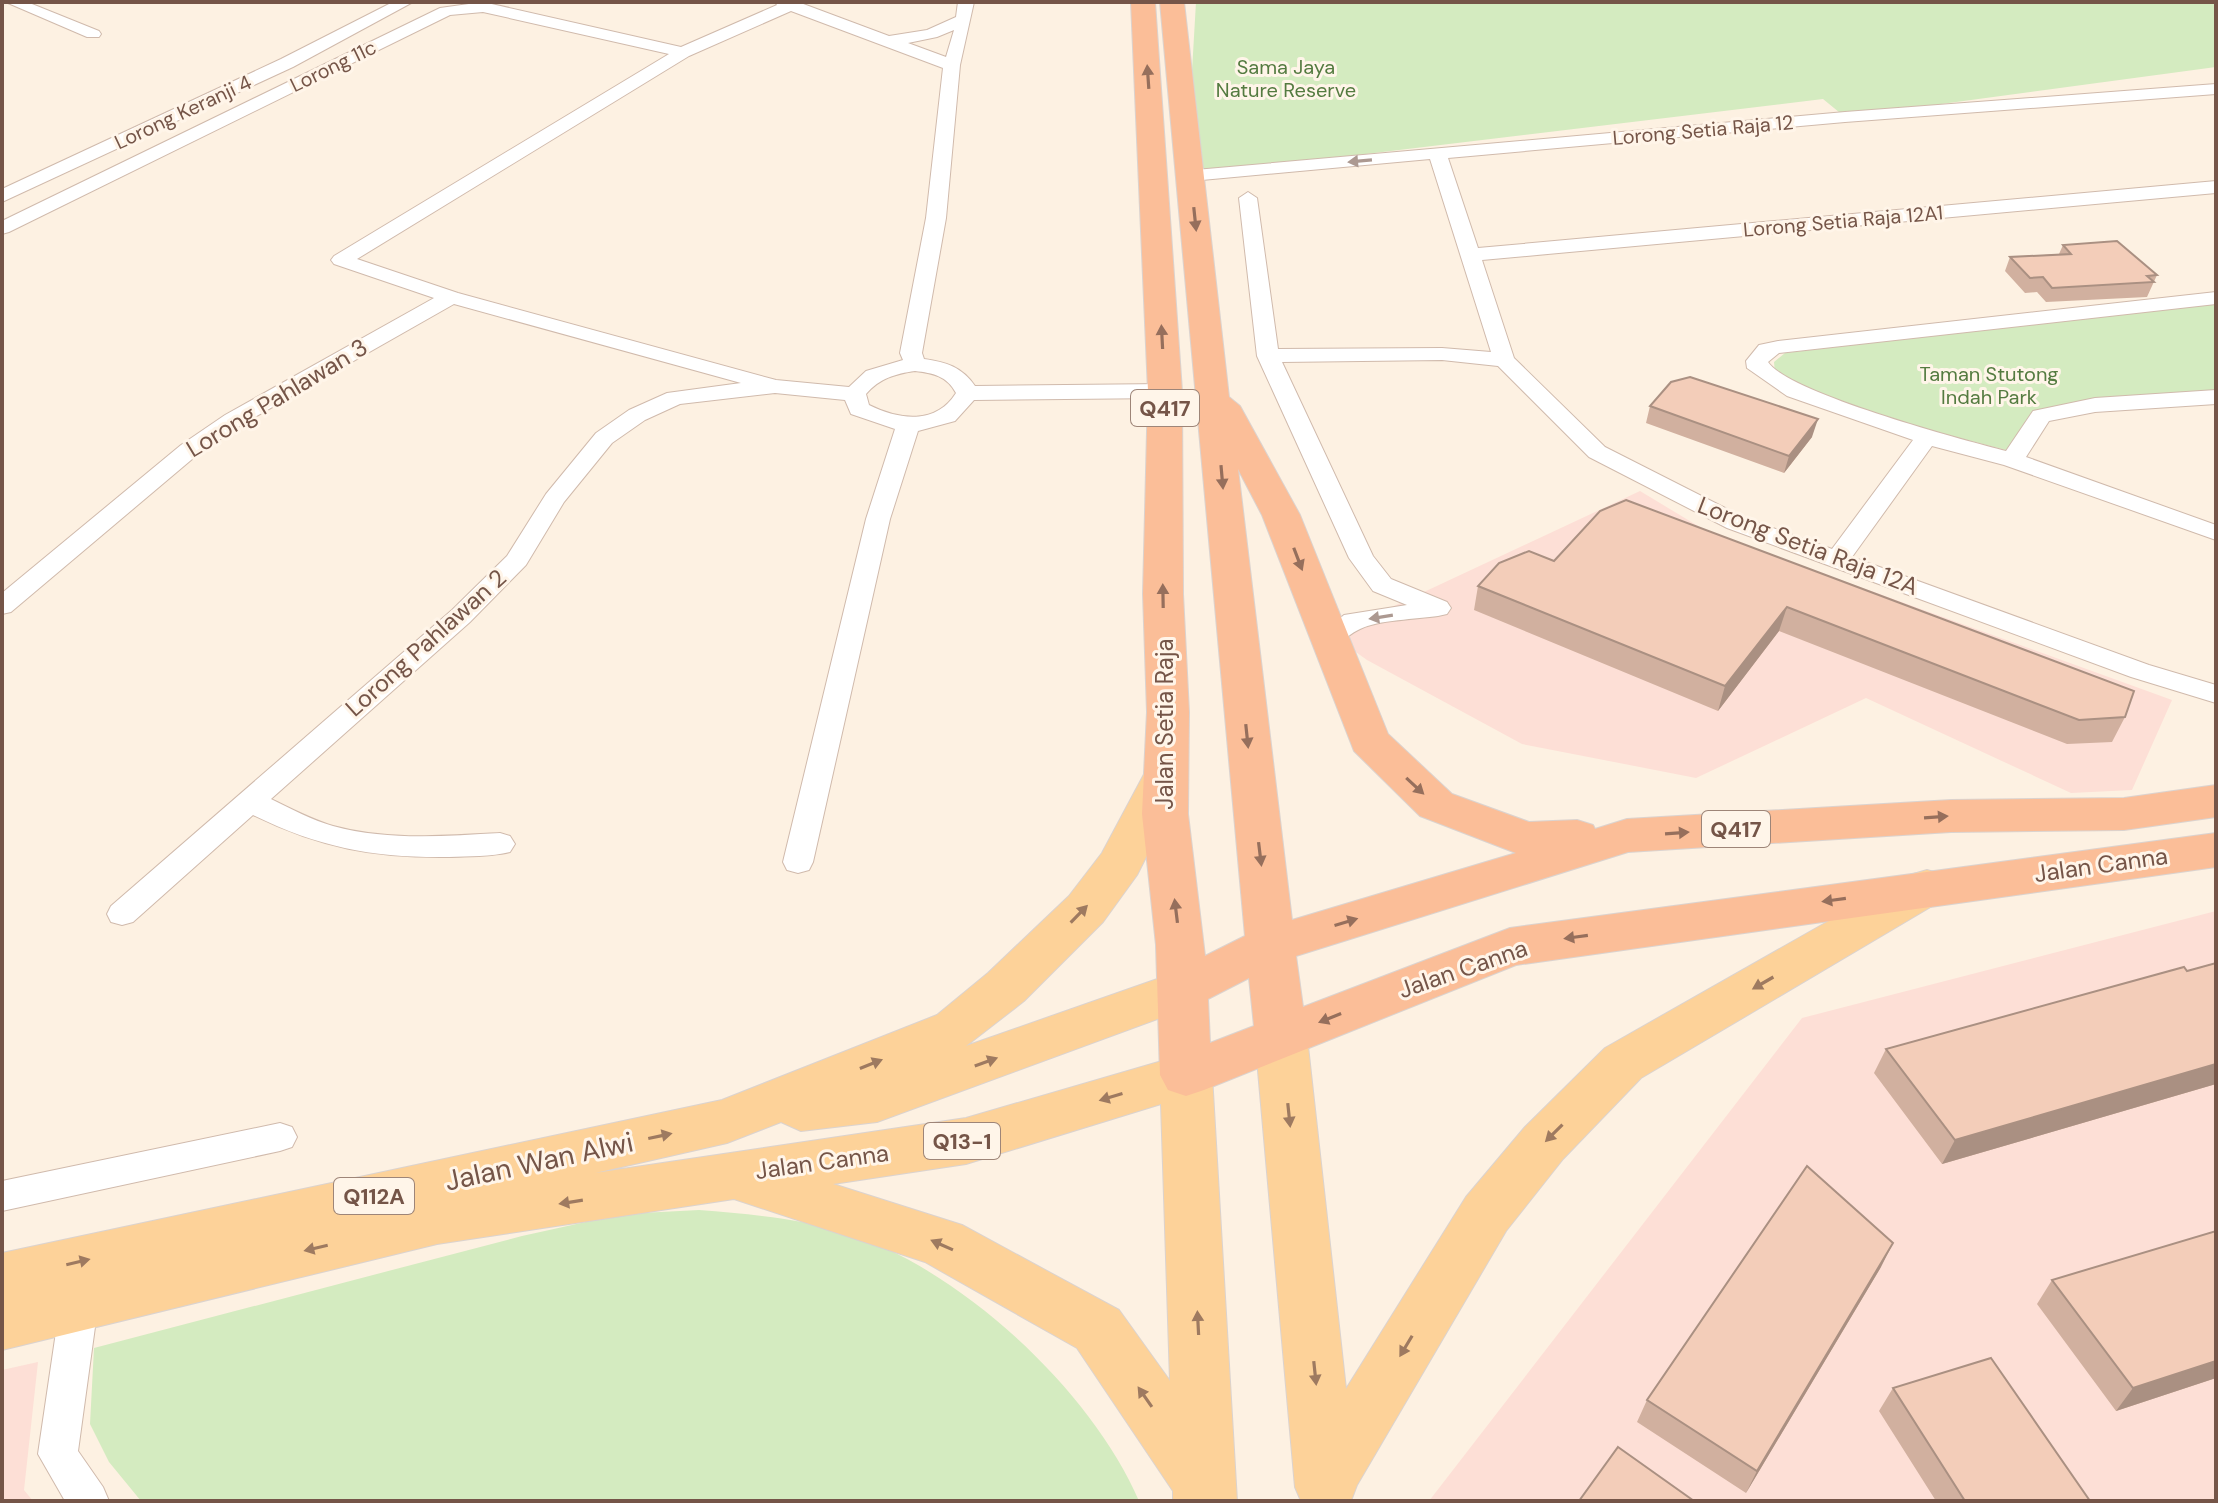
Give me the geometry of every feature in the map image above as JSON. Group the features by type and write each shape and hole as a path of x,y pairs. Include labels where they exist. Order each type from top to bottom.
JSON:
{"highway":[{"name":"Jalan Setia Raja","path":"1143,2 1165,391 1163,594 1168,712 1165,814 1183,989"},
{"name":"Q417","path":"1172,2 1246,733 1281,1037"},
{"path":"1213,389 1281,515 1369,741 1436,805 1526,839 1627,836"},
{"name":"Jalan Canna","path":"1271,945 1627,836 1951,816 2124,814 2216,801"},
{"name":"Jalan Canna","path":"1186,1075 1510,947 1927,887 2053,874 2216,850"},
{"name":"Q417","path":"1186,1075 1183,989 1271,945"}],"main road":[{"path":"747,1115 955,1029 1006,987 1086,909 1120,863 1165,776"},
{"path":"1326,1490 1486,1214 1544,1143 1623,1063 1927,887"},
{"path":"747,1115 877,1100 1183,989"},
{"path":"1281,1037 1326,1490"},
{"path":"1186,1075 1205,1493"},
{"name":"Jalan Canna","path":"731,1175 966,1141 1186,1075"},
{"name":"Jalan Wan Alwi","path":"2,1279 747,1115"},
{"path":"731,1175 942,1243 1098,1329 1205,1493"},
{"name":"Jalan Wan Alwi","path":"2,1323 437,1220 565,1203 731,1175"}],"street":[{"path":"2,5 17,2 93,34"},
{"name":"Lorong Keranji 4","path":"2,196 280,67 405,2"},
{"path":"855,394 775,386 451,297 341,260 683,52 787,4 952,65"},
{"name":"Lorong 11c","path":"2,228 446,11 483,7 683,52"},
{"path":"888,41 931,34 965,10"},
{"path":"915,364 911,353 936,218 952,65 965,10"},
{"name":"Lorong Setia Raja 12","path":"1191,175 1845,117 2216,89"},
{"name":"Lorong Setia Raja 12A","path":"1438,155 1504,360 1597,452 1736,523 2140,671 2216,694"},
{"name":"Lorong Setia Raja 12A1","path":"1470,255 2216,187"},
{"path":"1248,198 1268,356 1361,558 1382,585 1438,608 1353,621 1329,639"},
{"name":"Lorong Pahlawan 3","path":"2,606 189,450 233,420 451,297"},
{"path":"2216,298 1778,347 1767,350 1757,361 1758,368 1780,384 1927,437 2012,460 2216,533"},
{"path":"1268,356 1442,354 1504,360"},
{"path":"915,364 942,368 960,378 967,393 962,404 938,419 908,425 879,421 859,409 855,394 865,379 887,368 915,364"},
{"name":"Lorong Pahlawan 2","path":"122,914 461,616 517,560 554,499 604,438 637,415 675,398 775,386"},
{"path":"967,393 1165,391"},
{"path":"2012,460 2041,416 2095,405 2216,397"},
{"path":"798,862 878,519 908,425"},
{"path":"1838,558 1927,437"},
{"path":"249,801 328,835 352,841 443,846 500,844"},
{"path":"2,1196 280,1137"},
{"path":"79,1305 58,1454 89,1501"}],"shaded area":[{"path":"1640,491 1708,532 2172,700 2132,790 2071,793 1866,698 1696,778 1522,744 1367,660 1332,635"},
{"path":"2216,911 2216,1501 1429,1501 1802,1018"},
{"path":"38,1362 24,1490 33,1501 2,1501 2,1370"}],"green space":[{"name":"Sama Jaya Nature Reserve","path":"1196,2 2216,2 2216,67 1845,117 1823,99 1191,175 1188,140"},
{"name":"Taman Stutong Indah Park","path":"2216,302 2216,395 2040,415 2006,450 1858,409 1775,373 1774,362 1785,353"},
{"path":"699,1210 826,1227 888,1249 932,1274 976,1304 1056,1377 1118,1459 1139,1501 141,1501 109,1462 90,1424 94,1348 522,1236 622,1214"}],"building":[{"path":"2117,241 2157,275 2147,276 2154,282 2052,288 2043,277 2030,278 2010,257 2071,254 2063,245"},
{"path":"1690,377 1818,419 1789,456 1650,406 1671,382"},
{"path":"1626,500 2134,691 2125,717 2079,720 1787,607 1725,686 1478,586 1499,563 1529,551 1554,561 1600,511"},
{"path":"2216,963 2216,1064 1955,1140 1886,1049 2184,967 2187,971"},
{"path":"1807,1166 1893,1243 1757,1471 1647,1400"},
{"path":"2216,1231 2216,1361 2133,1388 2052,1280"},
{"path":"1991,1358 2090,1501 1965,1501 1893,1388"},
{"path":"1618,1447 1694,1501 1579,1501"}]}
